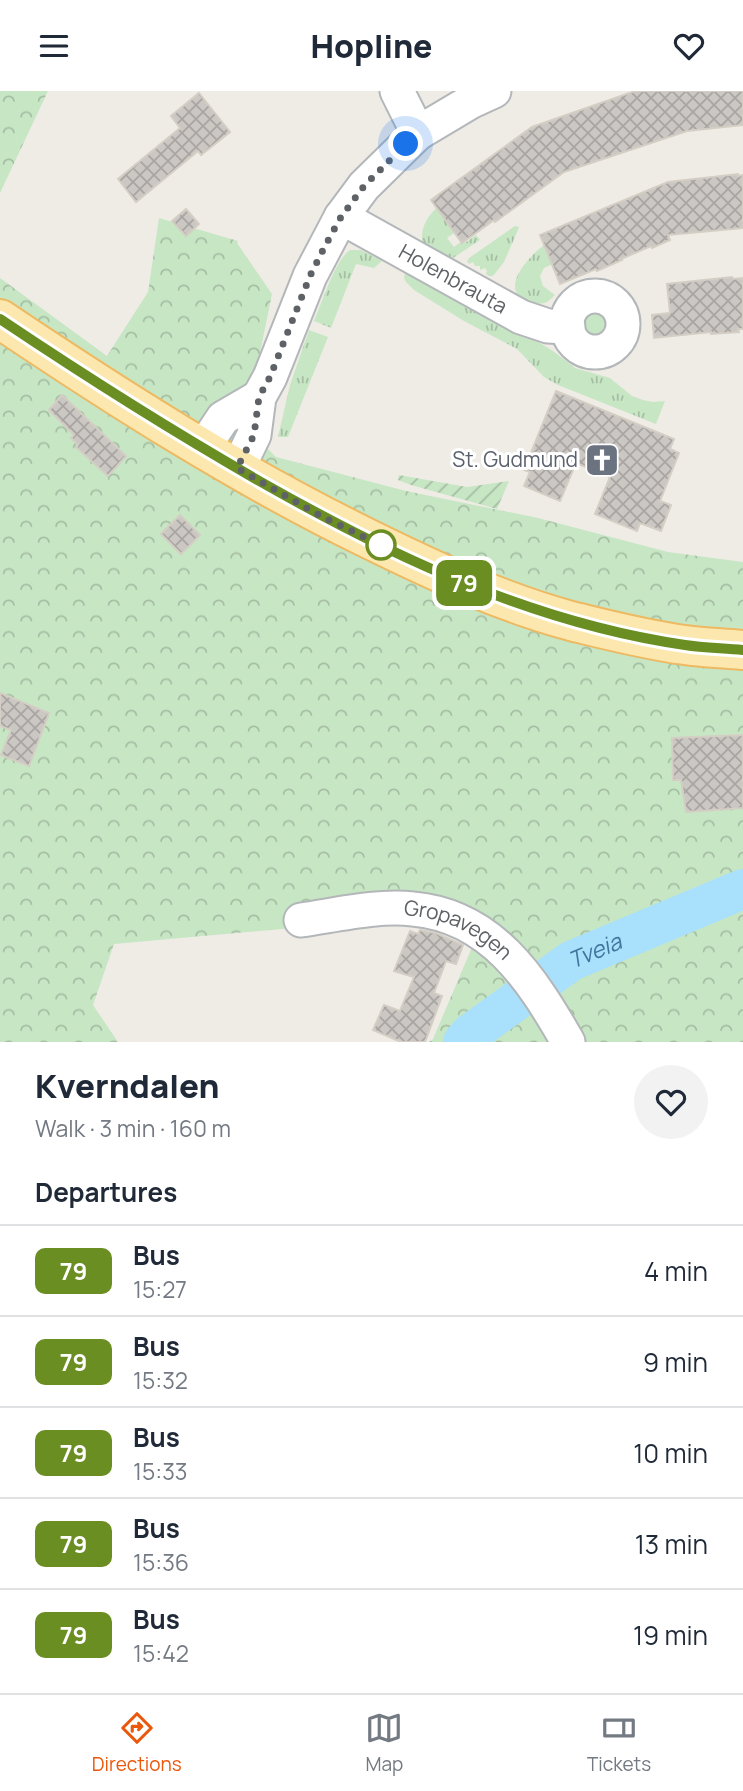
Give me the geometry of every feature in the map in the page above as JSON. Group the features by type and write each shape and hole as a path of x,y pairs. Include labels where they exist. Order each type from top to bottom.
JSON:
{"main road":[{"path":"0,319 203,449 319,515 413,561 492,595 568,620 686,645 743,650"}],"street":[{"path":"397,91 418,133"},
{"path":"237,468 254,435 259,397 270,377 310,276 341,217 364,186 418,133 494,91"},
{"name":"Holenbrauta","path":"341,217 522,317 548,326 568,327"},
{"path":"203,449 223,418 259,397"},
{"name":"Gropavegen","path":"301,920 371,910 412,908 437,913 467,924 484,934 508,956 545,1000 568,1042"}],"green space":[{"path":"0,91 48,91 0,193"},
{"path":"438,206 457,231 447,238 454,247 476,235 480,240 450,260 423,245 425,224"},
{"path":"159,218 238,241 272,294 245,426 276,457 406,491 538,518 668,552 743,562 743,1042 429,1042 433,1039 481,926 426,907 293,928 114,944 93,1005 118,1042 0,1042 0,278 107,356 148,292"},
{"path":"515,226 519,227 504,262 493,276 486,274 485,268 480,270 480,266 475,266 473,262 469,264 469,258"},
{"path":"547,243 555,263 544,268 540,276 543,286 555,295 547,302 532,303 518,296 516,281 526,262"},
{"path":"350,250 361,250 382,261 374,268 356,264 331,328 314,321 334,272"},
{"path":"405,273 515,334 540,343 575,368 610,378 632,396 653,402 665,401 656,424 544,377 517,349 414,290 406,282"},
{"path":"596,311 605,315 609,324 605,333 596,337 587,333 583,324 587,315"},
{"path":"309,330 328,337 288,437 278,437 290,385"},
{"path":"399,475 467,487 509,481 497,509 411,485 398,480"}],"building":[{"path":"635,91 743,91 743,125 687,131 564,172 462,243 431,200 532,127"},
{"path":"199,93 230,132 201,155 198,151 136,202 118,179 180,128 171,116"},
{"path":"743,175 743,228 668,235 670,240 560,284 540,235 668,182"},
{"path":"186,209 199,224 186,236 172,221"},
{"path":"743,278 743,329 738,329 739,332 654,338 652,315 670,313 667,284"},
{"name":"St. Gudmund","path":"556,391 674,439 670,449 679,453 660,501 671,505 661,531 640,523 637,531 595,514 610,477 576,463 560,501 524,486 530,472 524,470"},
{"path":"62,395 126,456 108,476 76,447 78,445 71,438 74,435 49,410"},
{"path":"180,515 200,535 181,554 161,534"},
{"path":"0,693 49,713 29,766 1,755 11,730 0,726"},
{"path":"743,735 743,808 686,812 681,780 673,780 672,738"},
{"path":"420,930 436,933 463,945 456,964 446,961 434,993 442,996 425,1042 401,1042 373,1030 384,1005 400,1011 414,977 394,971 410,931 418,934"}],"waterway":[{"name":"Tveia","path":"463,1042 470,1034 571,961 743,889"}],"bus line":[{"name":"79","path":"0,319 203,449 319,515 413,561 492,595 568,620 686,645 743,650"}],"place":[{"name":"St. Gudmund","path":"602,460"}],"route":[{"path":"381,545 389,549 319,515 237,468 254,435 259,397 325,246 341,217 364,186 406,144"}]}
